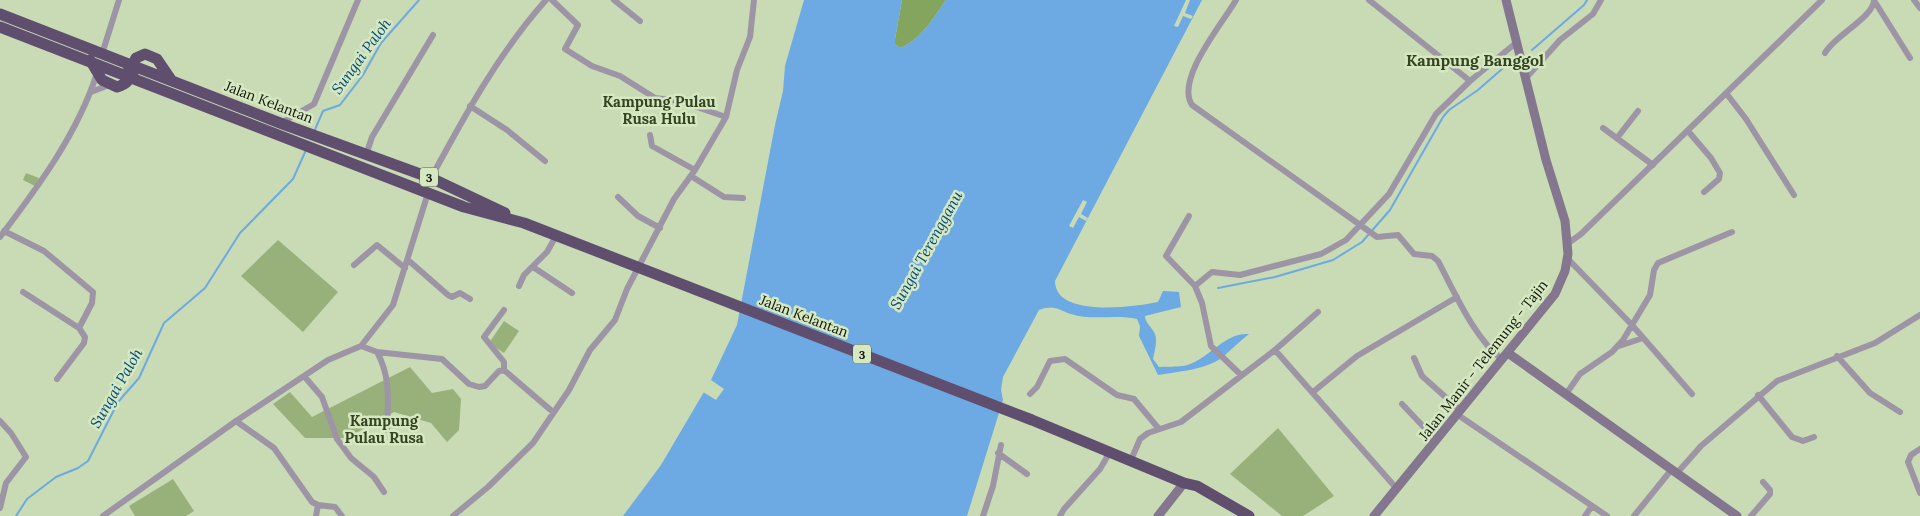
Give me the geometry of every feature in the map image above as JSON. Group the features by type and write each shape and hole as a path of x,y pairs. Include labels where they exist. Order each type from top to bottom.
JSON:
{"highway":[{"name":"Jalan Kelantan","path":"0,14 102,54 131,72 188,100 289,132 327,147 428,193 464,206 524,223"},
{"name":"Jalan Kelantan","path":"0,27 90,60 172,81 280,123 289,132"},
{"path":"41,30 60,42 126,68 131,72"},
{"path":"90,60 102,80 109,85 117,87 125,85 136,58 141,55 154,56 161,63 172,81"},
{"name":"Jalan Kelantan","path":"327,147 366,155 429,178 556,236 1032,420 1184,483 1197,486 1249,516"},
{"path":"429,178 438,185 469,199 470,204 464,206"},
{"name":"Jalan Kelantan","path":"1184,483 1234,516"}],"main road":[{"name":"Jalan Manir - Telemung - Tajin","path":"1374,516 1506,357 1555,294 1561,282 1567,258 1565,221 1552,183 1506,0"},
{"path":"1506,357 1566,394 1737,516"},
{"path":"1158,516 1184,483"}],"street":[{"path":"102,54 119,0"},
{"path":"280,123 314,104 358,0"},
{"path":"429,178 487,77 520,30 546,0"},
{"path":"552,0 578,25 565,49 592,66 620,76 655,98 678,101 726,117"},
{"path":"614,0 640,21"},
{"path":"453,516 488,487 533,443 569,390 590,350 615,320 627,289 674,199 693,173 726,117 737,70 750,37 754,0"},
{"path":"1236,0 1194,67 1188,85 1188,99 1198,111 1377,237 1398,235 1414,254 1432,256 1438,261 1457,297 1494,353 1506,357"},
{"path":"1369,0 1470,81"},
{"path":"1526,78 1560,40 1593,14 1601,0"},
{"path":"1567,244 1581,234 1822,0"},
{"path":"1914,0 1920,8"},
{"path":"1825,53 1844,31 1860,20 1874,1 1910,58"},
{"path":"366,155 372,138 433,35"},
{"path":"1195,286 1212,272 1240,275 1321,254 1346,240 1362,226 1389,194 1436,114 1470,81 1517,42"},
{"path":"79,328 92,303 93,292 44,251 2,234 62,147 91,92 98,72"},
{"path":"91,92 109,85"},
{"path":"1726,93 1746,119 1794,195"},
{"path":"470,106 507,130 545,161"},
{"path":"1617,138 1638,111"},
{"path":"1603,128 1653,165"},
{"path":"1688,131 1711,158 1720,173 1719,179 1704,192"},
{"path":"650,135 652,146 693,173 724,197 743,198"},
{"path":"107,515 236,421 328,360 361,346 393,305 428,193"},
{"path":"618,197 638,216 660,228"},
{"path":"1190,216 1166,256 1195,286 1202,303 1211,346 1241,376"},
{"path":"1618,347 1652,290 1654,270 1658,263 1732,232"},
{"path":"519,286 524,275 547,252 556,236"},
{"path":"354,264 378,245 405,268"},
{"path":"1567,258 1632,326 1692,394"},
{"path":"408,260 448,295 452,297 460,293 470,299"},
{"path":"533,266 572,293"},
{"path":"23,292 79,328 84,337 83,346 57,379"},
{"path":"1312,392 1357,356 1457,297"},
{"path":"504,310 484,337 504,362 504,370 553,412"},
{"path":"1130,460 1140,439 1159,429 1181,422 1275,350 1318,312"},
{"path":"1634,516 1674,471 1700,446 1758,395 1782,378 1875,343 1920,315"},
{"path":"1566,394 1587,367 1618,347 1643,338"},
{"path":"361,346 377,352 442,359 469,384 479,388 485,386 499,371 504,370"},
{"path":"1275,350 1396,489"},
{"path":"377,352 383,363 389,384 387,430"},
{"path":"1837,356 1870,393 1900,412"},
{"path":"1414,358 1422,376 1459,413 1607,516"},
{"path":"1030,394 1037,387 1050,361 1065,359 1117,394 1134,399 1159,429"},
{"path":"304,376 322,397 337,438 351,458 374,477 384,492"},
{"path":"1758,395 1792,437 1803,440 1814,437"},
{"path":"1402,404 1437,441"},
{"path":"0,421 11,433 26,457 6,483 0,508"},
{"path":"236,421 274,448 312,502 318,505 335,507 342,516"},
{"path":"982,516 993,486 1001,445"},
{"path":"1920,449 1911,455 1908,462 1920,493"},
{"path":"1060,516 1100,469 1110,452"},
{"path":"998,453 1027,474"},
{"path":"1751,516 1770,494 1770,490 1763,482"},
{"path":"316,516 318,505"},
{"path":"1586,516 1592,506"}],"green space":[{"path":"902,0 946,0 920,34 907,45 900,48 895,44 895,39"},
{"path":"26,173 39,178 35,186 23,180"},
{"path":"278,240 338,292 303,332 241,276"},
{"path":"504,321 519,331 504,353 489,343"},
{"path":"410,367 432,393 453,389 461,399 459,430 447,442 431,423 394,412 347,438 305,438 273,404 290,392 312,417"},
{"path":"1278,428 1334,496 1303,516 1282,516 1230,474"},
{"path":"173,479 194,511 186,516 135,516 129,506"}],"water":[{"name":"Sungai Terengganu","path":"804,0 902,0 895,39 895,44 900,48 907,45 920,34 946,0 1202,0 1055,281 1058,293 1068,301 1098,307 1132,306 1158,302 1163,291 1179,292 1181,307 1145,316 1156,337 1153,359 1159,367 1190,364 1233,337 1249,334 1219,360 1211,364 1158,375 1139,336 1140,326 1137,319 1079,316 1053,308 1039,310 1003,377 1001,390 1003,400 967,516 623,516 661,465 711,380 737,325 783,91 785,66"}],"pier":[{"path":"1186,0 1190,0 1185,13 1193,16 1191,19 1183,16 1178,27 1174,26"},
{"path":"1083,200 1087,202 1081,214 1088,218 1086,221 1079,217 1073,228 1069,226"},
{"path":"711,380 724,389 716,400 703,392"}],"waterway":[{"name":"Sungai Paloh","path":"314,132 323,111 340,105 363,75 381,43 419,0"},
{"path":"1532,50 1584,5 1587,0"},
{"path":"1218,288 1275,277 1333,260 1362,242 1390,210 1443,117 1449,110 1478,90 1510,62"},
{"name":"Sungai Paloh","path":"16,516 27,499 56,477 78,468 88,461 118,402 139,378 164,323 205,288 240,233 293,179 306,150"}],"district":[{"name":"Kampung Banggol","path":"1475,60"},
{"name":"Kampung Pulau Rusa Hulu","path":"659,110"},
{"name":"Kampung Pulau Rusa","path":"384,428"}]}
